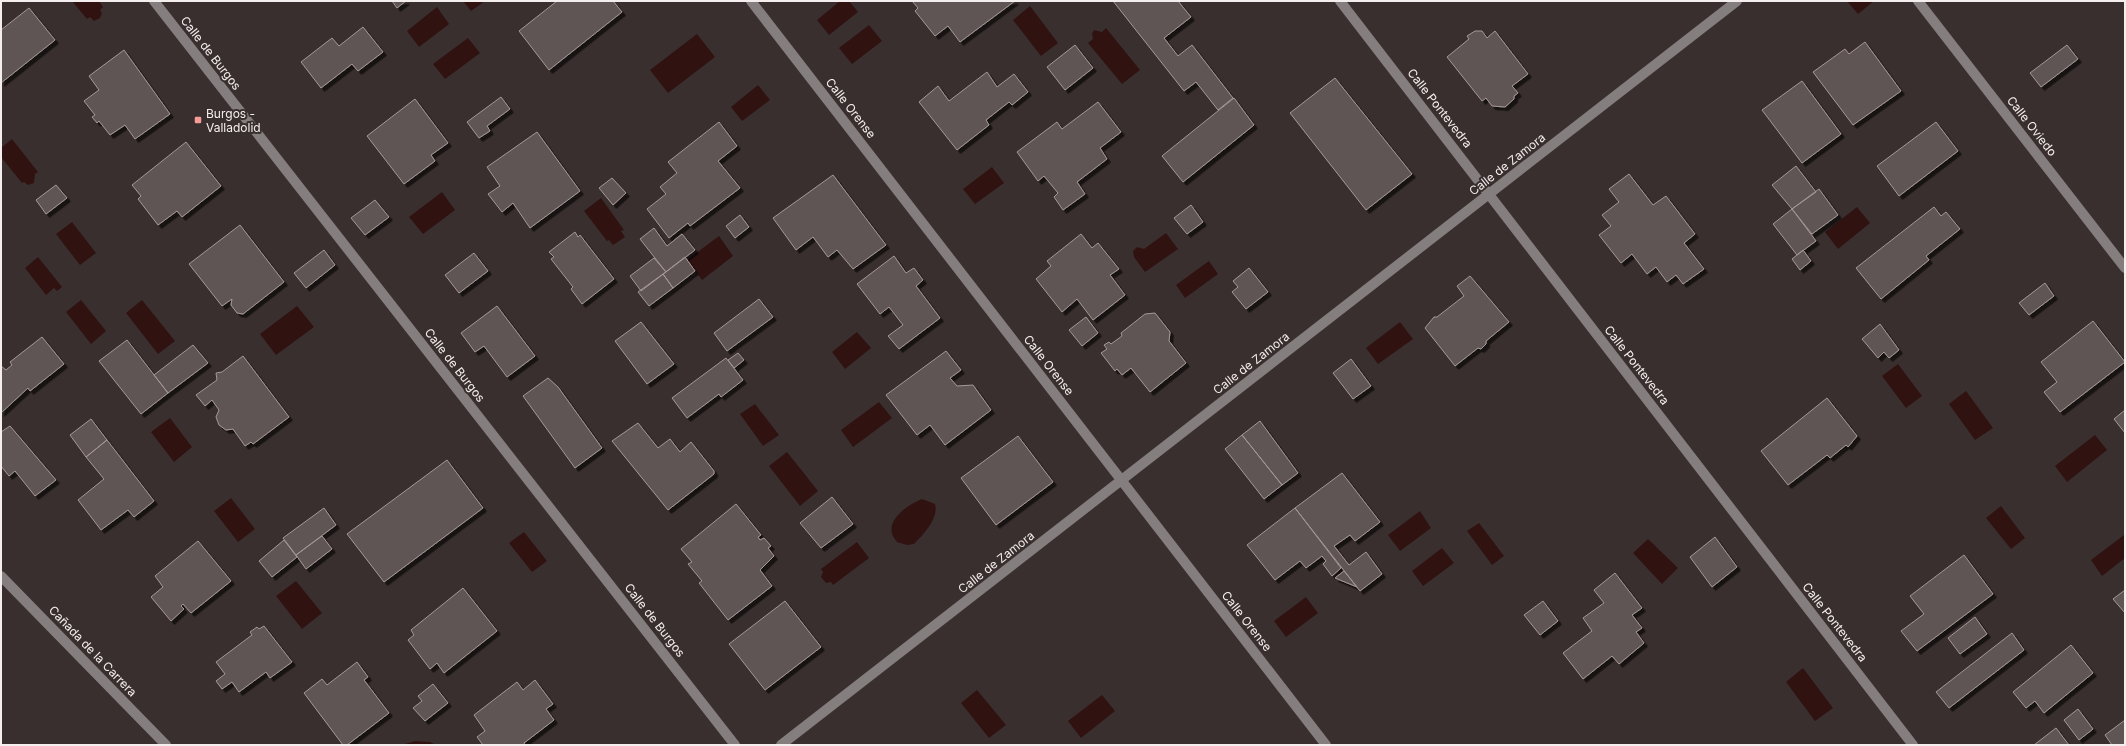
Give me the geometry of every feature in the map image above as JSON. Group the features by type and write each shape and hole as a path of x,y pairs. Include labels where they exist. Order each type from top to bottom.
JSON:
{"street":[{"name":"Calle de Burgos","path":"154,1 735,745"},
{"name":"Calle Orense","path":"751,1 1123,480 1326,745"},
{"name":"Calle Pontevedra","path":"1340,1 1913,745"},
{"name":"Calle de Zamora","path":"781,745 1737,1"},
{"name":"Calle Oviedo","path":"1918,1 2125,268"},
{"name":"Cañada de la Carrera","path":"1,576 166,745"}],"shaded area":[{"path":"72,1 99,1 103,7 100,10 102,13 100,18 94,21 90,17 87,19"},
{"path":"463,1 485,1 471,11"},
{"path":"840,1 849,1 858,12 829,35 817,20"},
{"path":"1847,1 1874,1 1858,14"},
{"path":"1030,6 1058,43 1041,56 1013,20"},
{"path":"437,7 449,24 419,47 407,31"},
{"path":"869,25 882,41 852,64 839,48"},
{"path":"1106,28 1140,70 1122,84 1088,43 1093,39 1092,34 1094,30 1102,32"},
{"path":"697,34 715,57 668,93 650,70"},
{"path":"468,38 480,53 445,79 433,64"},
{"path":"758,85 770,100 742,121 731,107"},
{"path":"12,139 38,172 35,174 34,183 28,185 24,182 22,183 1,157 1,148"},
{"path":"992,167 1004,183 975,204 963,189"},
{"path":"442,192 455,210 423,234 409,217"},
{"path":"601,198 624,230 621,231 625,237 613,245 609,240 607,241 584,211"},
{"path":"1857,207 1870,223 1838,249 1825,232"},
{"path":"72,222 96,253 80,265 56,234"},
{"path":"1166,233 1178,249 1145,272 1134,257 1133,251 1137,247 1144,249"},
{"path":"719,236 733,256 702,280 687,260"},
{"path":"38,257 62,287 57,291 54,288 46,295 25,268"},
{"path":"1209,261 1218,274 1185,298 1176,285"},
{"path":"81,300 106,331 91,344 66,312"},
{"path":"142,300 175,341 158,354 126,313"},
{"path":"297,306 314,327 276,355 260,334"},
{"path":"1400,322 1413,339 1378,364 1366,348"},
{"path":"857,332 871,348 845,369 832,352"},
{"path":"1898,364 1922,396 1906,408 1882,376"},
{"path":"1966,391 1993,428 1975,440 1949,404"},
{"path":"879,402 892,418 853,447 841,430"},
{"path":"755,404 779,435 763,446 740,414"},
{"path":"170,418 192,447 174,462 151,432"},
{"path":"2095,435 2107,450 2067,482 2055,466"},
{"path":"787,452 818,491 800,506 769,466"},
{"path":"231,498 255,529 238,542 214,511"},
{"path":"922,499 935,504 935,515 930,526 914,544 907,545 897,542 891,529 893,522 903,510"},
{"path":"2001,506 2025,538 2011,549 1986,518"},
{"path":"1420,511 1431,528 1400,551 1388,535"},
{"path":"1479,523 1504,556 1492,565 1467,531"},
{"path":"524,532 547,561 532,572 509,543"},
{"path":"2124,535 2125,558 2102,576 2091,560"},
{"path":"1648,539 1678,568 1662,584 1633,553"},
{"path":"857,542 869,558 833,585 831,582 826,583 821,577 823,572 821,569"},
{"path":"1442,548 1454,563 1423,586 1412,571"},
{"path":"296,581 322,613 302,629 276,596"},
{"path":"1306,597 1318,613 1286,637 1274,621"},
{"path":"1803,668 1833,708 1815,721 1786,682"},
{"path":"977,690 1006,725 989,738 961,703"},
{"path":"1102,695 1115,711 1081,738 1068,721"},
{"path":"415,741 430,742 436,745 402,745"}],"building":[{"path":"392,1 406,1 397,8"},
{"path":"557,1 613,1 622,12 549,70 519,31"},
{"path":"912,1 1015,1 960,42 948,26 935,36 915,11 918,8"},
{"path":"1113,1 1178,1 1191,17 1164,38 1178,56 1192,45 1233,98 1218,110 1196,82 1184,91"},
{"path":"29,8 55,40 1,83 1,30"},
{"path":"363,27 383,52 358,71 352,64 321,88 301,62 332,38 339,46"},
{"path":"1475,31 1482,31 1487,38 1495,31 1528,74 1512,86 1518,93 1505,107 1492,106 1486,98 1482,101 1447,57 1469,39 1467,36"},
{"path":"1865,42 1901,91 1853,125 1813,72 1845,49 1849,54"},
{"path":"1075,45 1093,68 1065,90 1047,67"},
{"path":"2067,45 2078,59 2041,87 2030,73"},
{"path":"124,50 170,114 135,139 125,125 110,135 99,121 97,123 92,117 95,115 84,101 99,90 89,76"},
{"path":"987,72 997,87 1014,74 1028,92 1012,105 1009,102 986,120 989,125 957,150 919,102 938,86 949,101"},
{"path":"1335,78 1412,174 1366,210 1290,113"},
{"path":"1802,81 1841,134 1802,163 1762,110"},
{"path":"501,97 510,109 487,126 490,131 479,138 467,122"},
{"path":"1234,98 1254,125 1183,182 1162,156"},
{"path":"415,99 448,143 431,155 435,161 404,184 367,136"},
{"path":"1098,102 1121,132 1100,148 1107,159 1077,182 1085,194 1063,210 1054,197 1058,193 1044,176 1038,181 1017,152 1057,122 1062,129"},
{"path":"719,122 737,146 718,161 740,188 690,226 688,223 669,238 647,209 666,194 660,187 677,173 668,162"},
{"path":"1936,122 1958,151 1899,196 1877,166"},
{"path":"537,132 580,191 530,228 513,203 502,212 488,194 500,186 487,167"},
{"path":"186,142 221,186 182,217 177,211 158,225 138,199 141,196 132,185"},
{"path":"1796,166 1816,192 1792,209 1772,185"},
{"path":"1629,174 1653,205 1666,196 1695,234 1684,243 1704,269 1683,284 1676,275 1667,282 1656,267 1647,274 1632,254 1621,263 1599,235 1611,226 1602,215 1619,202 1609,189"},
{"path":"833,175 886,245 853,269 837,250 828,257 813,237 796,250 773,218"},
{"path":"612,178 626,193 613,205 599,188"},
{"path":"56,185 67,198 46,214 36,200"},
{"path":"1819,189 1838,215 1812,234 1792,209"},
{"path":"375,200 389,217 365,235 351,218"},
{"path":"1191,205 1203,222 1187,234 1174,218"},
{"path":"1934,207 1941,216 1946,212 1960,229 1926,256 1929,260 1881,299 1856,268"},
{"path":"1792,209 1816,241 1797,255 1773,224"},
{"path":"740,215 749,227 735,238 726,226"},
{"path":"240,225 284,282 243,314 237,313 231,305 232,299 222,306 189,264"},
{"path":"654,228 667,246 682,234 695,250 666,272 640,239"},
{"path":"575,232 578,237 580,235 614,279 582,304 571,289 573,287 551,259 554,257 549,252"},
{"path":"1081,234 1092,248 1098,243 1119,269 1110,275 1125,295 1093,320 1077,299 1062,312 1036,279 1051,266 1047,261"},
{"path":"324,250 335,265 306,288 294,273"},
{"path":"1803,250 1811,261 1800,270 1792,259"},
{"path":"474,253 488,271 459,293 445,275"},
{"path":"894,256 906,273 914,268 923,280 916,286 940,318 899,349 888,336 903,325 889,307 880,314 857,284"},
{"path":"685,257 695,271 673,288 663,274"},
{"path":"654,258 666,272 641,291 630,276"},
{"path":"1249,268 1268,292 1246,309 1232,292 1238,287 1233,281"},
{"path":"663,274 673,288 649,306 638,292"},
{"path":"1470,276 1509,322 1486,341 1486,344 1481,349 1478,348 1455,366 1425,328 1434,317 1437,317 1464,296 1457,286"},
{"path":"2045,283 2054,296 2029,315 2019,303"},
{"path":"759,299 773,317 727,351 714,333"},
{"path":"497,306 535,356 507,377 484,346 475,352 461,333"},
{"path":"1155,313 1170,332 1169,341 1186,363 1150,392 1131,368 1122,375 1117,369 1115,371 1101,353 1107,349 1104,345 1109,342 1111,344 1122,336 1121,333 1145,314"},
{"path":"1086,317 1098,333 1082,346 1069,330"},
{"path":"2093,321 2125,362 2060,412 2044,392 2057,382 2041,362"},
{"path":"641,322 674,364 647,384 615,341"},
{"path":"1880,324 1899,350 1889,358 1884,352 1878,358 1862,339"},
{"path":"42,337 64,364 30,391 28,388 1,413 1,366 6,370 12,365 10,362"},
{"path":"127,340 168,393 141,414 99,361"},
{"path":"193,345 208,363 168,393 154,375"},
{"path":"946,351 961,370 950,378 957,386 973,385 991,410 945,445 930,425 917,435 886,395"},
{"path":"738,353 744,360 734,368 728,360"},
{"path":"243,356 289,417 253,444 251,442 245,446 233,429 226,430 219,425 216,417 219,410 212,400 205,406 196,395 217,380 216,373 222,372"},
{"path":"726,358 743,380 721,397 719,394 687,418 672,398"},
{"path":"1351,359 1371,386 1353,399 1333,373"},
{"path":"548,378 558,387 602,448 575,468 523,396"},
{"path":"1827,398 1857,436 1848,447 1846,445 1830,458 1827,455 1788,485 1761,451"},
{"path":"2125,410 2125,433 2114,419"},
{"path":"91,419 107,440 86,457 70,435"},
{"path":"1260,421 1298,473 1282,485 1242,435"},
{"path":"638,423 658,448 670,439 680,452 691,442 714,471 714,474 668,510 612,441"},
{"path":"10,426 56,480 35,496 15,471 9,476 1,466 1,432"},
{"path":"1242,435 1282,485 1264,499 1225,449"},
{"path":"1018,436 1053,482 996,525 961,478"},
{"path":"107,440 154,501 134,517 128,510 101,530 78,500 104,479 86,457"},
{"path":"447,460 483,508 384,582 347,534"},
{"path":"1342,473 1380,522 1355,541 1350,535 1334,546 1349,565 1366,552 1382,574 1360,591 1295,508"},
{"path":"832,497 853,524 821,548 800,523"},
{"path":"736,504 761,535 758,537 760,540 764,538 771,546 768,548 774,556 760,570 772,586 728,620 699,583 702,581 688,564 692,562 681,549"},
{"path":"324,508 336,525 296,555 283,538"},
{"path":"1295,508 1341,568 1332,576 1323,564 1326,561 1322,556 1306,568 1300,561 1275,580 1247,545"},
{"path":"322,536 332,549 306,569 296,555"},
{"path":"1715,537 1737,567 1712,587 1690,557"},
{"path":"284,540 297,557 272,577 259,561"},
{"path":"198,541 231,581 191,613 183,604 181,606 184,609 171,621 151,597 163,587 155,576"},
{"path":"1964,555 1993,594 1917,651 1901,631 1924,614 1910,596"},
{"path":"1344,571 1357,587 1335,578"},
{"path":"1615,573 1642,608 1632,615 1642,628 1636,632 1644,643 1619,664 1612,656 1583,679 1563,653 1592,631 1583,618 1604,603 1594,590"},
{"path":"463,588 497,631 444,673 437,663 430,669 408,640 414,635 411,630"},
{"path":"2125,590 2125,613 2113,599"},
{"path":"785,601 821,647 765,690 729,644"},
{"path":"1543,601 1558,621 1540,635 1524,615"},
{"path":"1975,617 1987,634 1960,654 1948,638"},
{"path":"264,626 292,662 270,678 266,672 239,692 232,682 222,689 216,681 225,674 216,662 252,635 250,632 257,627 259,629"},
{"path":"2012,633 2024,650 1949,708 1936,692"},
{"path":"2071,645 2093,673 2044,713 2035,701 2026,708 2013,692"},
{"path":"357,662 368,677 364,680 389,713 347,745 343,745 304,693 322,679 327,685"},
{"path":"535,680 553,704 546,709 554,720 524,743 525,745 483,745 477,737 485,731 474,715 517,682 523,690"},
{"path":"433,684 448,703 425,721 413,708 422,701 418,696"},
{"path":"2078,709 2093,729 2079,740 2064,720"},
{"path":"2125,720 2125,745 2112,745 2105,735"},
{"path":"2056,728 2069,745 2034,745"}],"place":[{"name":"Burgos - Valladolid","path":"198,120"}]}
